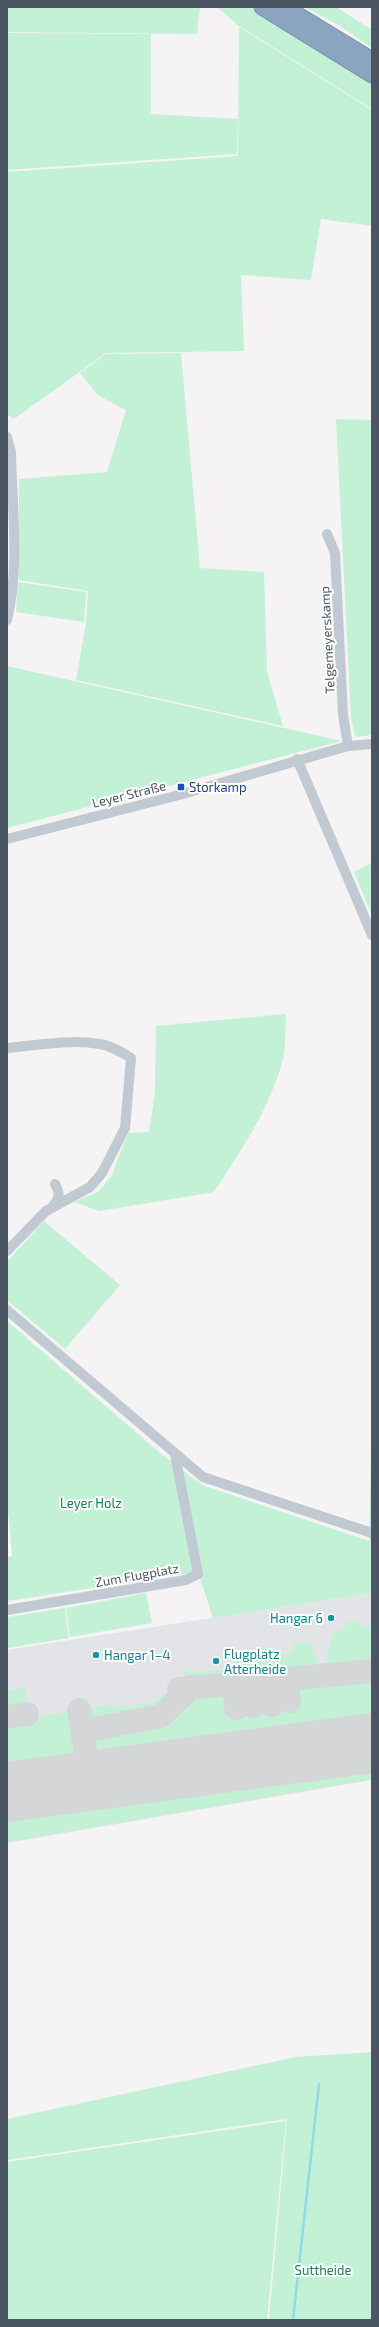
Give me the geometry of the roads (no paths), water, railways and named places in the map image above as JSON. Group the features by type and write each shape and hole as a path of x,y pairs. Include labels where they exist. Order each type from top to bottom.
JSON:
{"highway":[{"path":"262,7 372,75"},
{"path":"285,7 372,60"}],"street":[{"path":"7,437 11,452 13,558 13,586 7,620"},
{"name":"Telgemeyerskamp","path":"327,534 335,553 343,715 348,746"},
{"name":"Leyer Straße","path":"7,839 183,794 348,746 372,744"},
{"path":"297,760 372,935"},
{"path":"7,1048 76,1042 100,1044 115,1048 131,1058 125,1128 109,1160 90,1187 77,1196 53,1206"},
{"path":"7,1251 53,1206 58,1199 59,1191 55,1184"},
{"path":"7,1310 203,1477 372,1533"},
{"name":"Zum Flugplatz","path":"7,1610 186,1580 198,1574 175,1454"}],"waterway":[{"path":"293,2320 319,2084"}],"place":[{"name":"Storkamp","path":"181,787"},
{"name":"Hangar 6","path":"331,1618"},
{"name":"Hangar 1–4","path":"96,1655"},
{"name":"Flugplatz Atterheide","path":"216,1661"}],"park label":[{"name":"Leyer Holz","path":"91,1503"},
{"name":"Suttheide","path":"323,2270"}]}
